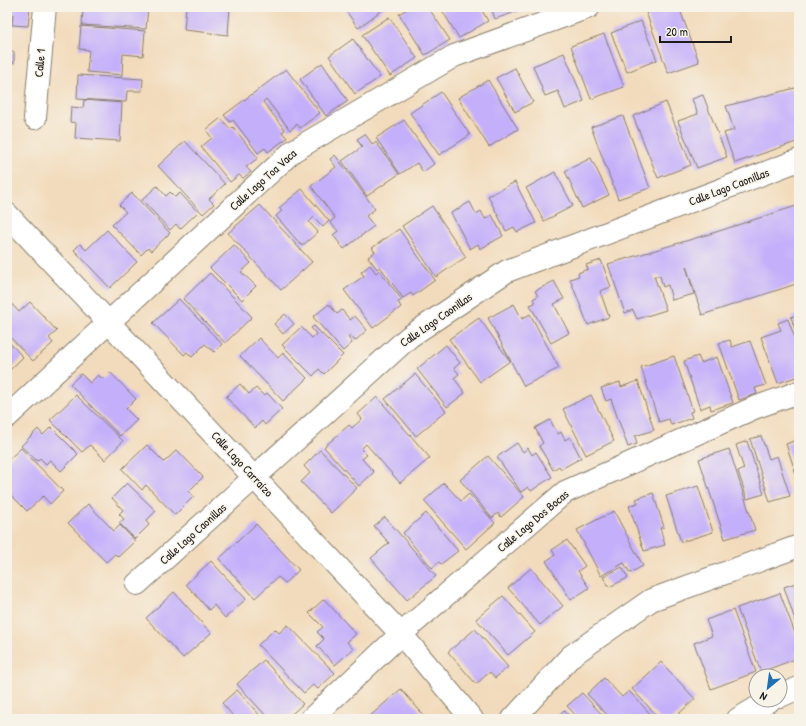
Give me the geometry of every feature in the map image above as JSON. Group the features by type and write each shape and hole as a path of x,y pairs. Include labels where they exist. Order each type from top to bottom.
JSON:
{"street":[{"name":"Calle 1","path":"35,118 45,7"},
{"name":"Calle Lago Toa Vaca","path":"7,417 293,151 454,56 589,7"},
{"name":"Calle Lago Caonillas","path":"137,584 409,337 507,271 799,160"},
{"name":"Calle Lago Carraízo","path":"7,214 401,634 472,719"},
{"name":"Calle Lago Dos Bocas","path":"311,719 401,634 565,492 754,408 799,392"},
{"path":"513,719 571,656 650,600 799,546"},
{"path":"788,693 799,688"},
{"path":"738,719 757,708"}],"building":[{"path":"7,7 30,7 28,26 12,25 13,14 7,14"},
{"path":"83,7 148,7 146,29 82,25"},
{"path":"186,7 230,7 228,35 184,30"},
{"path":"352,7 386,7 358,28 346,11"},
{"path":"410,7 428,7 450,40 425,55 399,14"},
{"path":"440,7 480,7 488,21 459,38"},
{"path":"491,7 520,7 521,10 495,19"},
{"path":"644,7 679,7 699,62 668,73"},
{"path":"389,17 417,58 390,76 362,35"},
{"path":"641,21 657,60 627,72 611,33"},
{"path":"81,26 145,31 143,56 123,54 122,75 87,72 89,50 79,49"},
{"path":"604,34 624,87 591,99 571,46"},
{"path":"7,38 9,39 8,51 7,51"},
{"path":"353,39 380,77 355,94 329,56"},
{"path":"7,52 14,52 14,63 7,63"},
{"path":"564,53 584,101 565,109 558,91 545,96 533,66"},
{"path":"322,63 348,101 326,116 300,79"},
{"path":"515,68 533,102 515,112 496,78"},
{"path":"286,69 320,113 300,128 297,124 290,130 266,99 263,102 285,130 282,132 287,138 268,152 265,148 258,153 233,120 230,122 224,115"},
{"path":"78,75 143,79 142,91 127,91 126,102 77,99"},
{"path":"488,80 518,129 489,147 458,98"},
{"path":"799,87 799,141 735,163 724,133 734,130 726,106"},
{"path":"441,92 470,135 439,155 410,113"},
{"path":"703,95 727,157 697,168 678,121 698,114 692,99"},
{"path":"7,98 10,98 9,123 7,123"},
{"path":"84,100 122,103 120,141 75,138 76,123 70,122 71,107 83,108"},
{"path":"666,102 691,165 658,178 633,116"},
{"path":"623,116 650,188 618,199 591,127"},
{"path":"221,118 230,129 233,127 258,158 246,167 251,172 243,178 239,175 230,182 201,147 212,138 206,130"},
{"path":"404,120 434,164 423,172 417,163 400,174 376,138"},
{"path":"365,134 373,145 376,142 399,174 367,196 342,161 362,147 357,139"},
{"path":"185,141 225,184 209,199 214,204 203,214 158,166"},
{"path":"335,155 375,209 366,216 374,226 344,249 333,235 338,231 330,222 335,218 311,186 336,167 330,159"},
{"path":"591,158 609,195 582,208 565,171"},
{"path":"555,172 573,206 544,221 526,188"},
{"path":"515,182 536,223 517,232 514,227 506,231 488,196"},
{"path":"157,186 166,196 170,192 175,197 180,193 198,212 180,229 176,224 170,230 142,200"},
{"path":"302,189 329,221 323,227 314,217 309,222 318,232 302,246 276,216 282,211 279,208"},
{"path":"132,193 170,233 151,251 148,248 141,255 112,225 126,212 119,205"},
{"path":"470,202 476,214 481,211 485,219 492,215 503,236 480,249 478,244 470,249 451,213"},
{"path":"260,205 312,262 281,290 228,233"},
{"path":"799,205 799,283 702,315 686,266 694,294 672,300 668,285 663,287 660,276 654,276 666,310 637,319 633,310 625,313 608,264 716,232"},
{"path":"432,206 466,257 436,277 402,226"},
{"path":"399,229 435,280 413,296 411,293 403,298 380,267 377,269 368,257 375,252 372,248"},
{"path":"107,230 137,262 110,288 74,250 80,244 86,250"},
{"path":"234,245 251,263 241,272 256,286 242,300 210,268"},
{"path":"601,260 611,287 600,291 609,317 588,325 570,279 579,276 578,273 588,269 586,265"},
{"path":"370,265 376,273 379,270 402,300 398,302 401,307 373,328 344,290 364,276 361,272"},
{"path":"210,273 252,317 225,343 183,299"},
{"path":"554,281 564,299 554,304 569,333 551,343 530,305 535,303 533,299 538,296 535,291"},
{"path":"7,299 19,312 30,302 57,331 49,338 53,343 33,361 7,334"},
{"path":"179,299 222,344 214,352 205,344 192,357 187,352 184,355 153,323"},
{"path":"329,304 337,314 342,310 350,320 355,316 367,330 355,341 350,335 348,337 352,343 343,351 313,317"},
{"path":"514,304 522,319 530,314 559,368 524,386 488,318"},
{"path":"285,314 294,324 283,334 274,324"},
{"path":"799,314 799,342 791,317"},
{"path":"479,318 510,361 480,382 449,339"},
{"path":"788,319 799,349 799,376 778,383 761,337 781,330 778,323"},
{"path":"314,326 343,355 324,374 319,369 313,376 282,345 301,327 312,338 316,334 311,328"},
{"path":"259,338 278,358 283,353 307,378 283,401 240,356"},
{"path":"7,340 23,357 7,373"},
{"path":"730,340 732,347 750,341 766,385 755,388 757,394 739,400 719,343"},
{"path":"446,345 460,363 454,368 459,374 454,378 465,393 447,407 417,369"},
{"path":"674,356 693,411 690,412 692,418 671,425 669,419 659,422 641,367"},
{"path":"698,356 701,363 717,357 733,403 711,410 710,405 700,409 684,361"},
{"path":"110,372 136,399 126,409 137,420 120,436 70,384 81,374 90,383 98,375 103,379"},
{"path":"415,374 446,411 416,436 385,399"},
{"path":"638,381 654,430 635,436 637,444 628,447 611,399 606,401 601,388 620,382 621,387"},
{"path":"240,384 249,394 256,388 264,396 267,393 282,409 265,425 262,421 255,428 226,397"},
{"path":"76,395 123,441 105,460 90,445 82,452 50,420"},
{"path":"591,395 614,441 586,455 563,409"},
{"path":"377,397 430,458 400,483 366,444 361,449 367,455 362,459 374,472 359,486 324,447 349,425 352,428 362,419 358,414"},
{"path":"550,420 558,434 561,432 565,440 570,437 581,458 561,469 559,466 553,470 539,446 543,443 535,428"},
{"path":"51,427 78,454 61,471 50,460 46,464 40,458 37,461 21,446 38,429 43,435"},
{"path":"761,436 769,459 777,456 790,496 770,502 750,439"},
{"path":"799,439 799,483 786,444"},
{"path":"747,441 764,494 747,499 738,471 744,469 736,445"},
{"path":"517,443 523,452 528,448 532,455 536,452 552,477 531,491 528,487 521,492 497,457"},
{"path":"147,445 164,462 177,450 203,477 189,491 194,496 175,515 146,485 142,490 122,469"},
{"path":"21,448 63,491 50,504 43,496 27,511 7,491 7,461"},
{"path":"729,449 755,530 725,539 699,459"},
{"path":"320,450 357,488 331,513 301,482 310,473 304,466"},
{"path":"488,456 524,497 501,517 498,513 492,518 460,480"},
{"path":"127,483 156,511 146,521 149,525 135,539 119,523 124,519 119,514 123,510 112,498"},
{"path":"444,483 461,501 469,494 495,523 466,549 424,501"},
{"path":"698,486 713,532 681,542 666,496"},
{"path":"653,493 664,527 660,528 665,545 644,551 629,506 638,503 636,499"},
{"path":"88,504 114,531 120,525 135,541 118,557 115,554 106,562 68,523"},
{"path":"614,511 643,566 630,573 624,563 601,576 577,530"},
{"path":"426,513 458,551 441,564 439,562 432,568 403,533"},
{"path":"385,517 436,576 407,600 371,558 389,543 374,526"},
{"path":"256,524 299,570 285,583 278,577 255,598 219,559"},
{"path":"567,540 585,566 578,571 589,588 571,600 546,561 555,555 552,550"},
{"path":"211,561 246,599 225,618 214,605 209,610 186,584"},
{"path":"622,567 628,578 609,587 603,577"},
{"path":"531,568 563,606 540,625 508,588"},
{"path":"799,582 799,632 784,587"},
{"path":"174,592 211,633 183,658 146,618"},
{"path":"780,593 799,644 799,652 796,653 798,658 772,668 760,668 737,608"},
{"path":"503,596 535,632 508,655 476,619"},
{"path":"324,599 356,634 347,642 353,649 335,665 317,646 324,639 317,632 323,627 309,613"},
{"path":"733,610 755,668 748,668 748,675 711,689 694,643 712,636 706,620"},
{"path":"288,625 335,673 318,689 313,685 304,693 258,645 275,629 279,633"},
{"path":"475,629 508,667 495,678 490,672 476,684 448,652"},
{"path":"264,660 303,704 286,719 269,719 237,684"},
{"path":"661,662 695,699 673,719 660,719 632,689"},
{"path":"604,678 622,697 629,691 655,719 611,719 587,694"},
{"path":"401,689 427,719 370,719 369,717"},
{"path":"237,690 263,719 230,719 233,716 222,703"},
{"path":"582,693 606,719 579,719 567,706"},
{"path":"564,710 572,719 554,719"}]}
